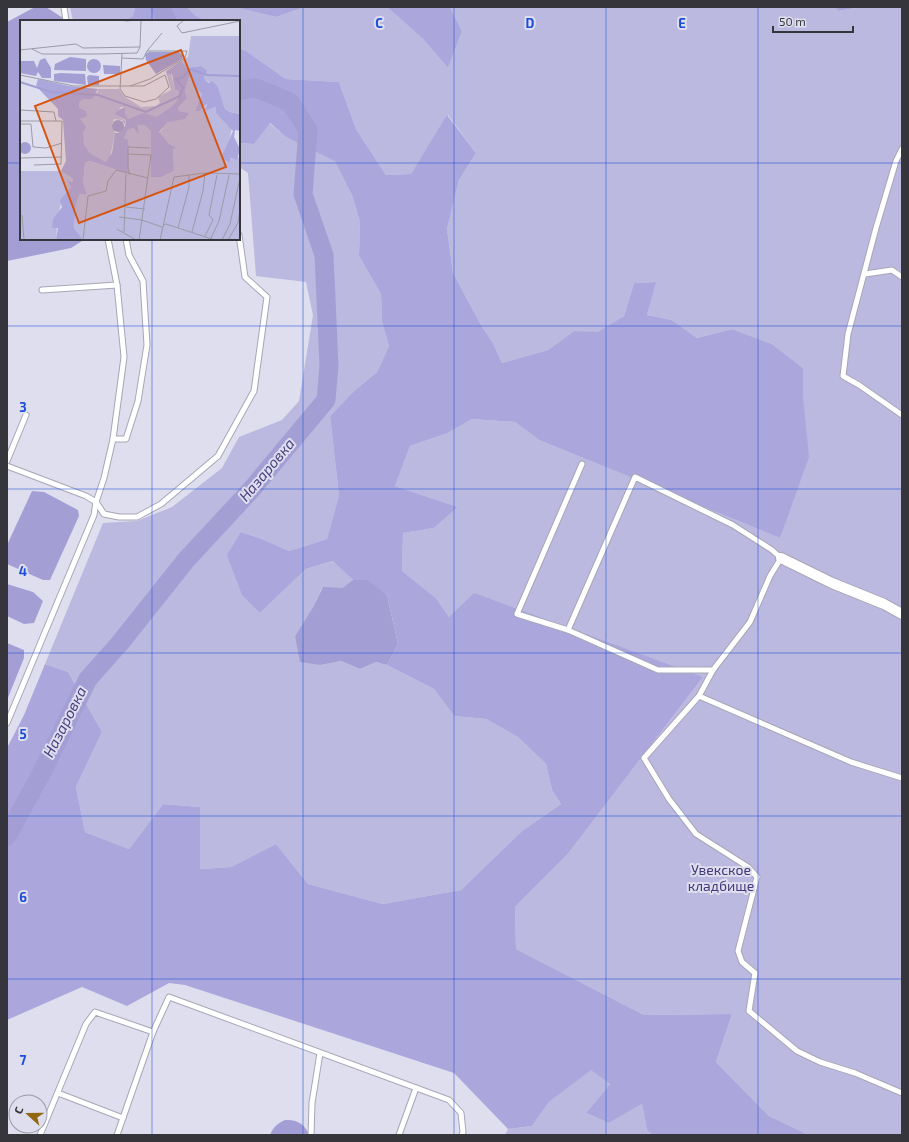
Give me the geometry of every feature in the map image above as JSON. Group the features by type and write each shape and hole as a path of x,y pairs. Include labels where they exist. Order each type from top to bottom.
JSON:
{"street":[{"path":"781,558 832,583 884,604 902,614"}],"lane":[{"path":"64,7 66,20"},
{"path":"902,149 876,228 848,334 843,376 902,414"},
{"path":"7,723 94,514 113,439 124,357 117,285 108,240"},
{"path":"113,439 126,439 138,401 147,345 143,281 128,255 126,240"},
{"path":"7,466 86,496 96,502 104,514 137,518 161,504 218,456 236,426 254,391 267,297 245,277 240,240"},
{"path":"865,274 892,270 902,277"},
{"path":"42,290 117,285"},
{"path":"7,461 26,415"},
{"path":"582,464 517,614 568,630 658,670 713,670"},
{"path":"568,630 636,476 733,524 772,550 781,558 770,576 750,622 713,670 699,696 644,758 669,799 696,834 748,867 757,877 738,951 742,962 754,974 749,1011 797,1051 820,1062 855,1073 902,1093"},
{"path":"699,696 851,762 902,778"},
{"path":"117,1135 153,1032 169,997 449,1100 461,1113 462,1135"},
{"path":"40,1135 86,1024 95,1012 153,1032"},
{"path":"311,1135 312,1103 320,1052"},
{"path":"399,1135 416,1088"},
{"path":"58,1093 123,1118"}],"green space":[{"path":"70,7 135,7 133,16 126,20 73,20"},
{"name":"Увекское кладбище","path":"187,7 234,7 276,17 305,7 387,7 423,39 448,68 462,31 450,7 835,7 838,11 861,7 902,7 902,1135 809,1135 769,1116 716,1062 732,1014 644,1015 516,949 515,907 567,855 703,677 449,617 436,598 402,571 403,533 434,528 458,507 395,486 410,446 448,433 472,419 515,422 539,440 780,538 803,397 803,368 772,344 732,329 697,338 672,320 647,315 655,282 634,283 624,316 598,333 574,331 548,350 502,363 493,343 481,325 453,273 447,229 459,180 476,153 448,115 411,174 386,175 356,129 339,82 286,79 240,48 240,20 205,20 196,16"},
{"path":"269,123 286,137 335,160 352,195 360,222 359,256 381,294 382,322 389,346 377,372 354,391 330,416 339,495 327,539 289,551 262,539 241,532 260,613 306,569 334,561 353,580 342,588 322,588 313,607 295,636 321,665 341,661 360,669 376,662 387,665 434,689 454,716 486,719 518,737 546,764 552,790 561,804 522,831 461,890 383,904 308,884 276,844 231,867 200,869 200,807 163,804 129,849 85,832 76,787 102,732 68,672 45,664 103,523 137,521 172,507 222,468 239,437 282,420 299,401 313,315 306,282 256,276 248,173 240,168 240,143 254,144"},
{"path":"591,1069 610,1084 586,1113 609,1123 642,1104 647,1130 652,1135 505,1135 508,1129 532,1126 549,1102"}],"shaded area":[{"path":"35,7 46,7 63,18 63,20 20,20 20,240 83,240 71,248 7,261 7,22"},
{"path":"135,7 187,7 196,16 205,20 126,20 133,16"},
{"path":"234,7 305,7 276,17"},
{"path":"387,7 450,7 462,31 448,68 423,39"},
{"path":"835,7 861,7 838,11"},
{"path":"240,48 286,79 339,82 356,129 386,175 411,174 447,115 476,153 459,180 447,229 453,273 481,325 493,343 502,363 548,350 574,331 598,332 624,316 634,283 656,282 647,315 672,320 697,338 732,329 772,344 803,368 803,397 809,457 780,538 539,440 515,422 472,419 448,433 410,446 395,486 458,507 434,528 403,533 402,571 436,598 449,617 474,593 703,677 567,855 515,907 516,949 644,1015 732,1014 716,1062 769,1116 809,1135 652,1135 647,1130 642,1104 609,1123 586,1113 610,1084 591,1070 549,1102 532,1126 508,1129 454,1073 185,985 169,983 127,1006 82,987 7,1020 7,748 24,715 45,664 68,672 102,732 76,787 85,832 129,849 163,804 200,807 200,869 231,867 276,844 308,884 383,904 461,890 522,831 561,804 552,790 546,764 518,737 486,719 454,716 434,689 387,665 398,644 387,595 368,581 353,580 333,561 306,569 260,613 242,595 227,555 241,532 262,539 289,551 327,539 339,495 330,416 354,391 377,372 389,346 382,322 381,294 359,256 360,222 352,195 335,161 286,137 270,123 254,144 240,143"},
{"path":"32,491 44,492 78,510 79,516 50,580 43,580 7,564 7,545"},
{"path":"353,580 368,580 387,595 398,644 387,665 376,662 360,669 341,661 321,665 300,662 295,636 313,607 323,587 342,588"},
{"path":"7,584 33,592 43,601 34,623 24,624 7,616"},
{"path":"7,643 24,650 24,658 7,700"},
{"path":"285,1120 297,1121 303,1125 309,1135 270,1135 280,1122"}],"waterway":[{"name":"Назаровка","path":"160,7 166,20"},
{"name":"Назаровка","path":"7,836 40,776 88,679 120,643 186,560 251,490 326,400 329,366 324,255 303,194 308,130 290,102 256,88 240,90"}]}
